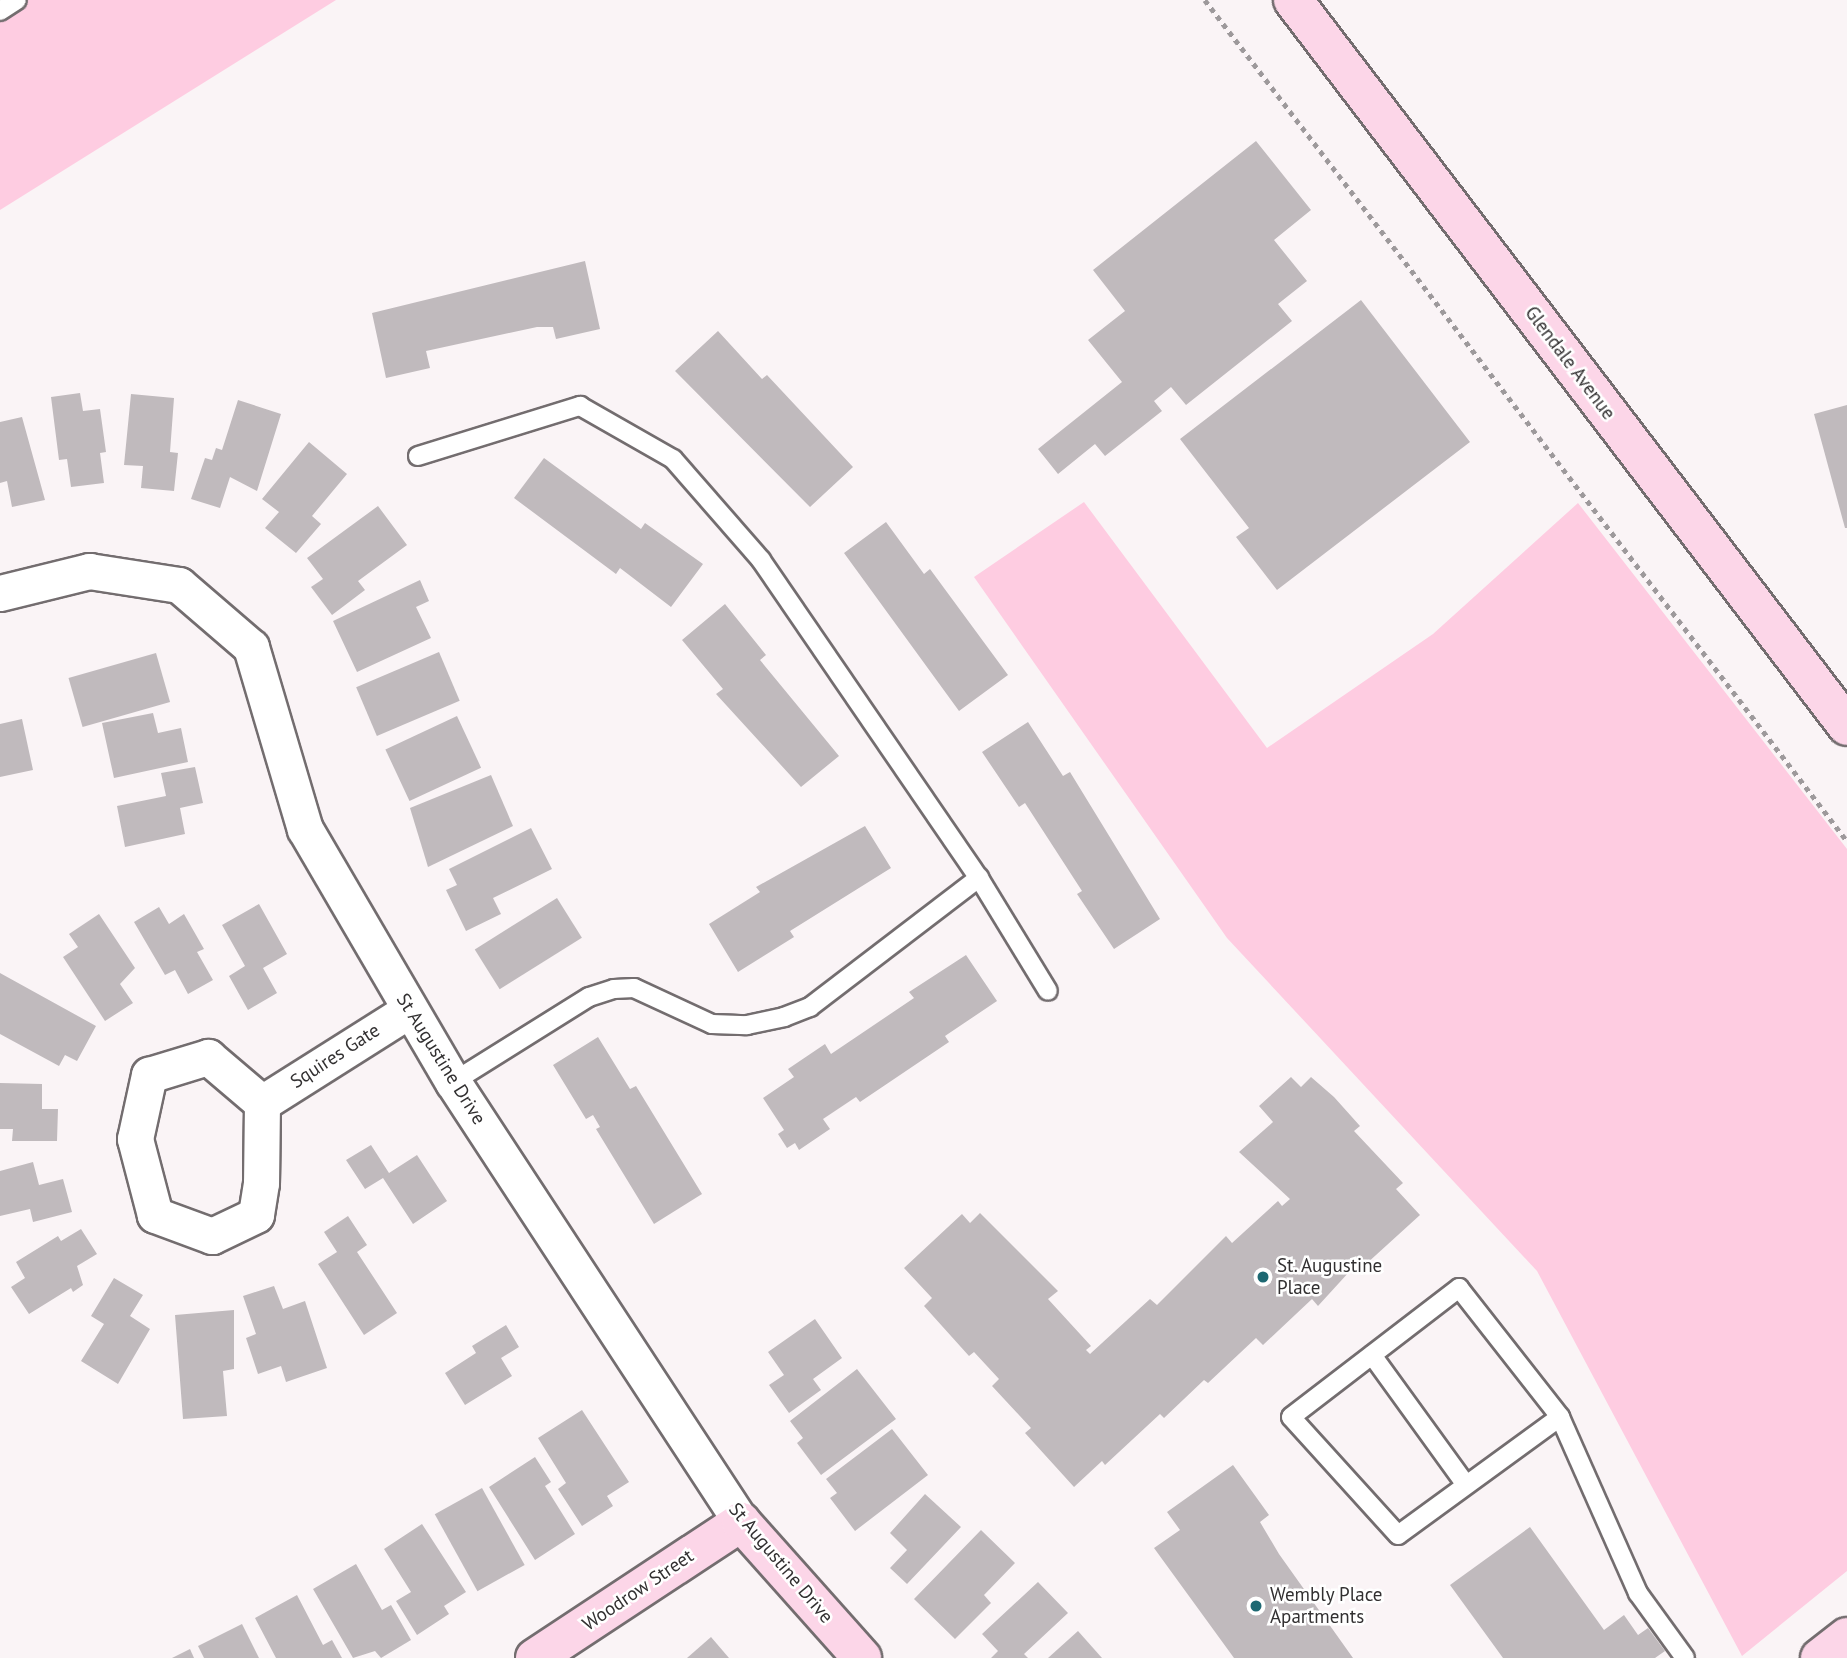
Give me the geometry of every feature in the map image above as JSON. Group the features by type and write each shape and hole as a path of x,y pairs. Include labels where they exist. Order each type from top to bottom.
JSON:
{"main road":[{"name":"Glendale Avenue","path":"1293,0 1847,726"},
{"name":"Woodrow Street","path":"535,1658 741,1522"},
{"name":"St Augustine Drive","path":"741,1522 862,1658"},
{"path":"1820,1658 1847,1637"}],"street":[{"name":"St Augustine Drive","path":"0,593 89,571 180,585 251,647 305,829 408,1010 453,1082 741,1522"},
{"name":"Squires Gate","path":"262,1103 408,1010"},
{"path":"208,1057 262,1103 261,1183 256,1214 212,1236 155,1215 135,1139 149,1075 208,1057"}],"lane":[{"path":"0,10 17,0"},
{"path":"418,456 580,406 673,459 761,560 979,878 1048,990"},
{"path":"453,1082 589,996 614,989 634,988 712,1024 747,1025 784,1017 810,1006 979,878"},
{"path":"1560,1417 1398,1535 1291,1417 1459,1288 1560,1417 1639,1593 1685,1658"},
{"path":"1373,1355 1466,1485"}],"path":[{"path":"1205,0 1847,841"}],"shaded area":[{"path":"12,0 336,0 0,210 0,8"},
{"path":"1084,502 1267,748 1433,634 1578,503 1847,849 1847,1571 1742,1656 1537,1271 1227,938 974,577"}],"building":[{"path":"1256,141 1311,210 1274,240 1307,281 1278,304 1292,321 1186,405 1171,387 1154,401 1162,411 1105,456 1095,444 1058,474 1038,449 1122,382 1088,340 1125,311 1093,270"},
{"path":"585,261 600,329 556,339 553,327 537,327 426,351 430,368 386,378 372,313"},
{"path":"1361,300 1470,442 1277,590 1236,537 1249,528 1180,439"},
{"path":"718,331 762,379 767,375 853,467 810,507 675,371"},
{"path":"80,393 83,411 100,409 106,452 100,453 104,483 71,487 67,459 59,460 51,397"},
{"path":"131,394 174,398 170,452 178,453 174,491 141,488 143,466 124,465"},
{"path":"238,400 281,414 257,491 230,477 220,508 191,499 205,458 212,460 216,448 222,450"},
{"path":"1847,405 1847,528 1845,528 1814,414"},
{"path":"22,417 45,500 12,507 7,481 0,483 0,422"},
{"path":"309,442 347,474 312,516 321,524 296,553 265,528 279,512 262,499"},
{"path":"544,458 641,529 645,523 703,564 671,607 620,568 616,574 514,498"},
{"path":"378,506 407,545 358,581 365,590 332,615 311,587 323,579 307,558"},
{"path":"886,522 924,574 930,569 1008,675 959,711 844,553"},
{"path":"420,580 429,601 416,607 431,638 357,672 333,621"},
{"path":"725,604 766,655 760,660 839,756 801,787 716,694 723,689 682,640"},
{"path":"439,652 460,701 377,736 356,687"},
{"path":"156,653 170,702 83,727 69,678"},
{"path":"153,713 158,733 181,728 188,762 114,778 102,723"},
{"path":"457,716 481,768 409,801 385,749"},
{"path":"22,719 33,770 0,777 0,724"},
{"path":"1028,722 1063,776 1070,772 1160,919 1114,949 1077,894 1082,891 1025,803 1019,807 982,752"},
{"path":"195,767 203,803 180,808 185,834 125,847 117,806 166,796 161,773"},
{"path":"491,775 513,826 428,867 410,808"},
{"path":"865,826 891,868 790,931 794,937 738,972 709,924 760,892 756,887"},
{"path":"531,828 552,869 493,898 501,914 466,931 446,890 457,885 449,869"},
{"path":"557,898 582,938 500,989 475,949"},
{"path":"259,904 287,954 263,968 277,993 248,1010 229,976 245,966 222,925"},
{"path":"159,907 169,924 184,914 204,949 197,952 213,980 188,994 175,970 165,975 134,922"},
{"path":"99,914 135,968 120,984 133,1003 105,1021 63,957 78,947 69,934"},
{"path":"966,955 997,1001 945,1036 949,1042 860,1102 856,1097 823,1119 830,1129 799,1150 795,1143 787,1148 778,1134 784,1130 763,1098 794,1077 788,1069 825,1044 831,1054 914,998 909,992"},
{"path":"0,973 96,1026 77,1061 65,1055 59,1066 0,1034"},
{"path":"598,1037 630,1089 636,1086 702,1194 654,1224 596,1129 600,1127 593,1115 586,1119 553,1065"},
{"name":"St. Augustine Place","path":"1291,1077 1301,1087 1311,1077 1334,1097 1360,1126 1354,1131 1403,1183 1396,1189 1420,1215 1365,1265 1360,1260 1318,1306 1312,1299 1263,1345 1256,1338 1208,1383 1204,1380 1164,1418 1160,1414 1105,1465 1102,1461 1074,1487 1025,1433 1031,1428 992,1386 999,1379 974,1352 969,1356 924,1306 932,1298 904,1268 962,1214 970,1223 980,1213 1058,1291 1048,1299 1091,1346 1086,1350 1090,1354 1150,1299 1157,1305 1226,1236 1232,1243 1278,1201 1282,1206 1290,1199 1239,1152 1273,1122 1259,1106"},
{"path":"0,1083 42,1084 42,1109 58,1109 57,1141 12,1141 13,1129 0,1129"},
{"path":"371,1145 389,1173 417,1155 447,1201 413,1224 383,1178 365,1189 346,1160"},
{"path":"33,1162 39,1185 63,1179 72,1212 33,1222 30,1209 0,1216 0,1171"},
{"path":"348,1216 367,1245 357,1252 397,1313 364,1335 318,1264 337,1252 324,1232"},
{"path":"81,1229 97,1254 77,1266 83,1285 73,1292 71,1288 29,1314 11,1287 25,1278 16,1262 58,1236 61,1241"},
{"path":"114,1278 143,1295 130,1316 150,1329 118,1384 81,1361 104,1324 91,1316"},
{"path":"274,1286 283,1309 305,1301 327,1368 286,1382 281,1366 258,1374 246,1338 256,1334 243,1296"},
{"path":"234,1310 234,1369 223,1371 227,1416 183,1419 175,1315"},
{"path":"815,1319 842,1358 813,1379 821,1390 789,1413 769,1385 784,1375 768,1352"},
{"path":"506,1325 519,1347 501,1358 512,1376 465,1405 445,1373 476,1353 472,1346"},
{"path":"857,1369 896,1419 821,1475 797,1443 803,1438 790,1421"},
{"path":"582,1410 629,1482 607,1496 613,1506 582,1526 558,1489 566,1483 538,1438"},
{"path":"892,1429 928,1475 855,1531 830,1498 837,1493 826,1479"},
{"path":"535,1457 551,1482 545,1486 575,1534 535,1560 489,1487"},
{"name":"Wembly Place Apartments","path":"1233,1465 1269,1515 1260,1522 1279,1554 1353,1658 1234,1658 1154,1548 1180,1530 1167,1512"},
{"path":"482,1488 525,1565 477,1591 435,1514"},
{"path":"925,1494 961,1527 907,1584 890,1568 907,1550 890,1533"},
{"path":"422,1524 466,1592 444,1606 449,1614 417,1635 396,1601 411,1592 384,1549"},
{"path":"1530,1527 1604,1630 1624,1615 1638,1635 1648,1628 1665,1651 1655,1658 1503,1658 1450,1585"},
{"path":"981,1530 1015,1563 984,1595 991,1603 955,1639 914,1599"},
{"path":"356,1564 382,1610 391,1605 411,1640 381,1658 375,1651 353,1658 313,1589"},
{"path":"1038,1582 1068,1613 1024,1654 1028,1658 991,1658 998,1651 982,1634"},
{"path":"297,1595 323,1645 332,1640 342,1658 276,1658 255,1618"},
{"path":"242,1624 259,1658 204,1658 198,1646"},
{"path":"1078,1631 1102,1658 1048,1658"},
{"path":"711,1637 729,1658 687,1658"},
{"path":"190,1649 194,1658 172,1658"}],"place":[{"name":"St. Augustine Place","path":"1263,1277"},
{"name":"Wembly Place Apartments","path":"1256,1606"}]}
